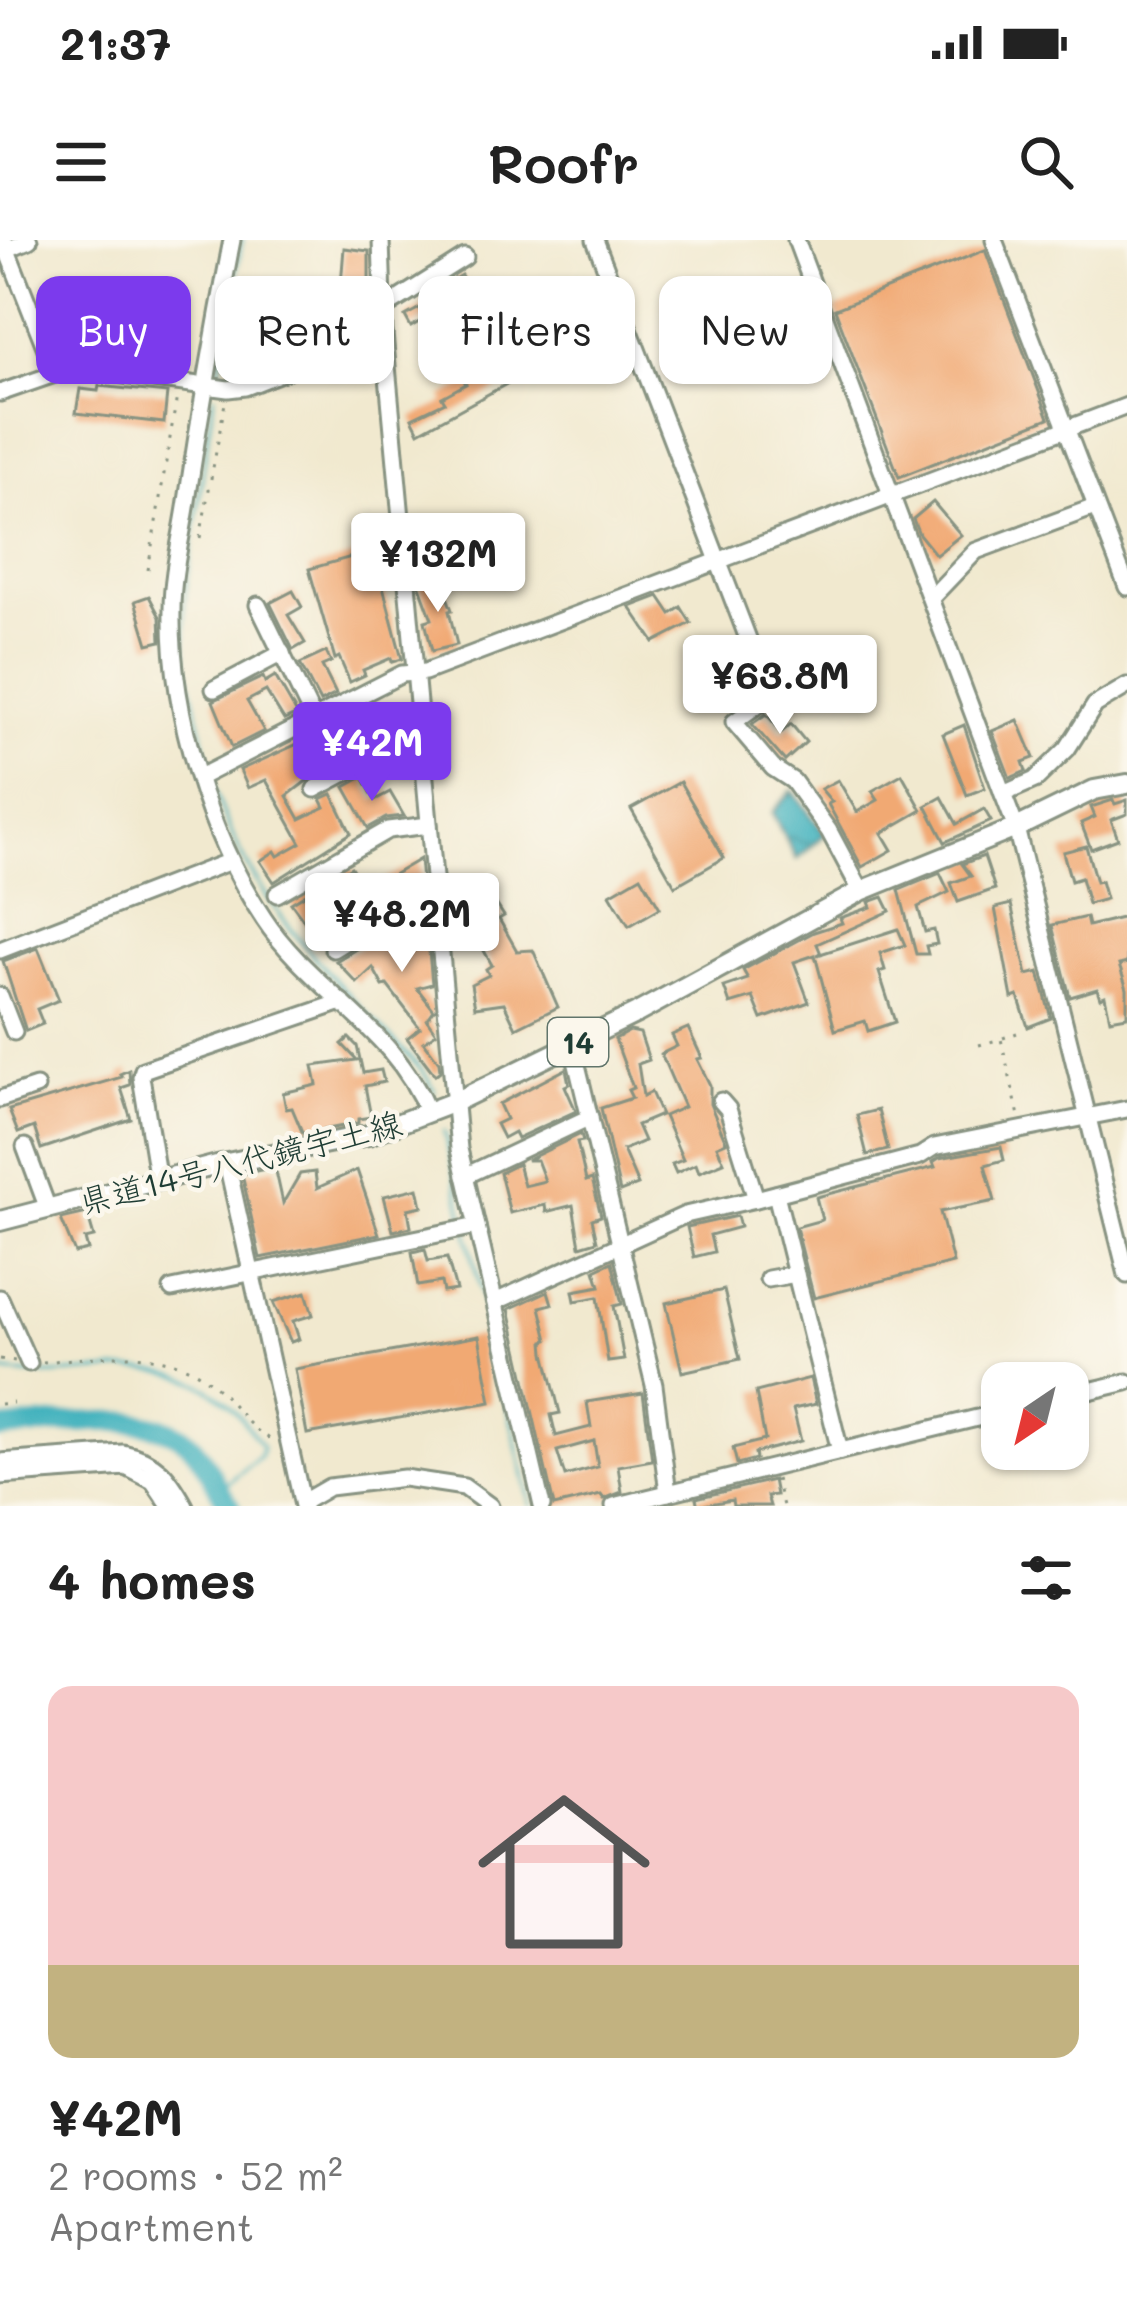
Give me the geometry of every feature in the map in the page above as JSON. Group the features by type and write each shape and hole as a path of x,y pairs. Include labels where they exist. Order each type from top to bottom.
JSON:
{"main road":[{"name":"県道14号八代鏡宇土線","path":"0,1220 227,1162 368,1135 457,1102 861,891 1094,790 1127,784"}],"street":[{"path":"29,240 5,244 36,323"},
{"path":"232,240 217,388 171,605 174,661 211,772 213,826 229,862 268,926 410,1075 428,1112"},
{"path":"595,240 770,696 734,722 773,768 793,781 829,831 861,891"},
{"path":"796,240 1016,827 1127,1275"},
{"path":"997,241 1127,587"},
{"path":"385,276 386,242"},
{"path":"394,302 465,257"},
{"path":"0,393 36,379"},
{"path":"191,384 217,388 253,384"},
{"path":"389,384 464,1176 542,1506"},
{"path":"211,772 402,674 425,672 1127,406"},
{"path":"932,598 976,551 1095,507"},
{"path":"258,605 314,720"},
{"path":"214,688 282,653"},
{"path":"1003,794 1034,780 1067,749 1095,705 1127,686"},
{"path":"315,789 421,733"},
{"path":"277,894 388,830 429,825"},
{"path":"0,950 229,862"},
{"path":"333,949 435,887"},
{"path":"0,996 14,1032"},
{"path":"158,1181 143,1070 342,1002"},
{"path":"572,1044 654,1385 668,1493"},
{"path":"0,1099 36,1087"},
{"path":"722,1101 756,1199"},
{"path":"495,1303 685,1214 920,1156 934,1147 1127,1109"},
{"path":"464,1176 590,1117"},
{"path":"25,1148 48,1209"},
{"path":"227,1162 303,1504 328,1487 404,1478 464,1487 490,1506"},
{"path":"776,1194 840,1451"},
{"path":"172,1288 475,1226"},
{"path":"768,1280 796,1274"},
{"path":"0,1298 29,1363"},
{"path":"1089,1391 1127,1382"},
{"path":"614,1506 981,1417"},
{"path":"0,1462 139,1456 156,1464 185,1506"},
{"path":"0,1476 126,1467 153,1481 170,1506"}],"path":[{"path":"148,570 182,384"},
{"path":"200,538 217,388"},
{"path":"979,1045 1018,1033"},
{"path":"1001,1039 1022,1130"},
{"path":"0,1359 29,1363 156,1356 213,1384 257,1432 271,1440 287,1440"},
{"path":"0,1404 13,1403"},
{"path":"773,1467 783,1506"}],"water":[{"path":"792,790 825,834 797,859 772,813"}],"building":[{"path":"344,248 369,251 369,276 342,276"},
{"path":"985,250 1049,418 899,477 835,309"},
{"path":"418,309 418,323 411,327 405,316"},
{"path":"466,384 506,384 419,432 412,418 445,402 442,397"},
{"path":"99,386 167,393 164,423 76,413 80,389 98,391"},
{"path":"933,502 961,535 936,555 913,519"},
{"path":"383,548 392,580 382,583 402,659 392,662 391,658 363,670 365,675 350,682 339,657 335,659 309,569"},
{"path":"439,576 452,610 457,645 432,651 425,621 432,619 419,584"},
{"path":"293,591 302,607 288,615 305,643 293,650 270,603"},
{"path":"149,596 160,617 161,641 148,644 135,601"},
{"path":"659,596 671,614 681,607 691,623 654,642 630,607"},
{"path":"326,652 331,662 322,666 336,694 320,702 300,664"},
{"path":"275,676 297,714 284,720 266,691 247,701 264,731 232,747 213,701"},
{"path":"766,714 782,732 791,724 806,742 785,761 752,724"},
{"path":"1018,720 1034,758 1023,762 1026,771 1010,778 992,731"},
{"path":"964,725 985,788 967,795 943,734"},
{"path":"309,742 315,752 303,759 313,776 287,796 300,819 325,807 321,799 332,794 351,833 274,882 260,861 301,843 266,780 248,788 240,770"},
{"path":"902,774 922,810 882,833 892,850 862,867 828,804 832,802 821,789 838,780 857,812 878,800 872,791"},
{"path":"363,777 375,800 390,792 404,816 386,818 368,828 345,787"},
{"path":"680,782 724,858 675,886 631,809"},
{"path":"942,797 957,824 984,809 991,821 945,842 926,806"},
{"path":"1113,800 1115,804 1127,800 1127,814 1111,820 1118,839 1091,849 1081,823 1095,817 1091,807"},
{"path":"1086,846 1106,899 1088,904 1081,878 1071,881 1063,852"},
{"path":"984,856 995,889 958,902 951,883 971,876 962,864"},
{"path":"420,859 422,881 333,932 321,944 291,903 351,867 366,891"},
{"path":"940,873 949,892 918,907 925,932 934,930 937,944 926,946 928,954 916,954 899,890"},
{"path":"641,876 660,908 629,926 610,894"},
{"path":"470,887 483,901 491,896 517,951 533,950 558,1007 516,1028 504,1003 475,1007 471,984 489,975 486,969 492,965 463,910 452,903"},
{"path":"883,897 890,911 817,944 821,954 898,929 905,945 880,953 885,970 879,972 895,1022 868,1031 865,1021 835,1030 815,955 794,962 809,1002 762,1019 753,997 730,1004 724,987 748,979 743,970 814,932 842,923 840,918 871,907 869,902"},
{"path":"1011,904 1027,975 1039,972 1051,1018 1028,1027 1018,996 1012,998 995,908"},
{"path":"425,907 432,984 417,988 434,1010 427,1020 436,1033 424,1042 439,1062 440,1071 435,1075 407,1038 420,1028 373,968 357,983 336,961 371,940 379,942"},
{"path":"1086,917 1088,926 1126,917 1127,963 1119,965 1127,989 1127,1016 1110,1019 1105,996 1100,998 1097,989 1070,997 1052,925"},
{"path":"38,948 59,1000 37,1009 43,1024 26,1031 3,961"},
{"path":"688,1028 702,1058 697,1059 710,1085 710,1104 726,1142 717,1146 724,1162 699,1172 696,1164 676,1173 672,1164 683,1160 664,1116 684,1107 661,1054 677,1046 672,1035"},
{"path":"630,1031 640,1033 649,1060 638,1064 643,1096 651,1092 661,1115 637,1125 644,1141 623,1150 638,1185 620,1192 601,1108 632,1098 628,1090 633,1088 615,1039"},
{"path":"349,1038 357,1046 363,1073 381,1070 384,1082 365,1086 371,1117 303,1134 292,1108 286,1109 283,1093 317,1085 313,1066 357,1060 342,1044"},
{"path":"566,1069 569,1084 565,1086 576,1111 517,1138 514,1132 503,1138 496,1124 506,1119 499,1104"},
{"path":"129,1070 130,1085 121,1088 131,1119 41,1149 34,1127 18,1133 9,1110 122,1077"},
{"path":"878,1110 888,1150 867,1155 857,1115"},
{"path":"581,1134 583,1141 577,1142 586,1181 592,1179 601,1216 592,1219 597,1241 580,1246 573,1205 510,1213 500,1173 518,1164 524,1186 545,1181 537,1160 527,1160"},
{"path":"1001,1147 1004,1160 985,1165 995,1201 940,1212 953,1263 814,1298 796,1227 822,1220 816,1197 935,1167 933,1162 939,1158"},
{"path":"275,1167 283,1203 300,1174 315,1172 317,1188 357,1170 379,1234 260,1258 242,1174"},
{"path":"418,1188 422,1206 408,1209 411,1227 393,1231 384,1196"},
{"path":"87,1213 94,1237 85,1239 88,1250 75,1253 61,1219"},
{"path":"737,1216 740,1227 710,1235 714,1252 694,1257 687,1227"},
{"path":"425,1249 428,1261 447,1258 456,1290 443,1292 441,1282 418,1286 412,1252"},
{"path":"612,1262 622,1304 614,1306 624,1360 608,1362 598,1297 575,1301 573,1291 600,1286 595,1270"},
{"path":"724,1290 740,1359 682,1372 666,1303"},
{"path":"548,1291 552,1304 540,1307 548,1340 544,1341 545,1353 560,1413 551,1415 556,1436 591,1427 587,1402 643,1393 652,1460 618,1466 622,1492 554,1506 509,1309","holes":["594,1441 598,1467 565,1476 557,1451"]},
{"path":"306,1292 313,1315 293,1321 299,1339 291,1342 273,1302"},
{"path":"479,1336 491,1402 307,1434 295,1369"},
{"path":"810,1378 816,1404 793,1409 801,1441 755,1453 756,1459 737,1464 733,1448 765,1440 756,1392"},
{"path":"773,1480 776,1495 767,1496 770,1506 733,1506 732,1500 698,1506 696,1498"}],"waterway":[{"path":"236,276 242,240"},
{"path":"209,765 186,662 184,604 214,395"},
{"path":"212,780 247,865 271,903 327,971 422,1070 435,1091"},
{"path":"444,1131 465,1222"},
{"path":"467,1232 531,1506"},
{"path":"0,1371 146,1370 200,1384 231,1407 262,1446 260,1456 219,1490"},
{"path":"0,1429 98,1421 171,1431 194,1449 230,1506"}]}
